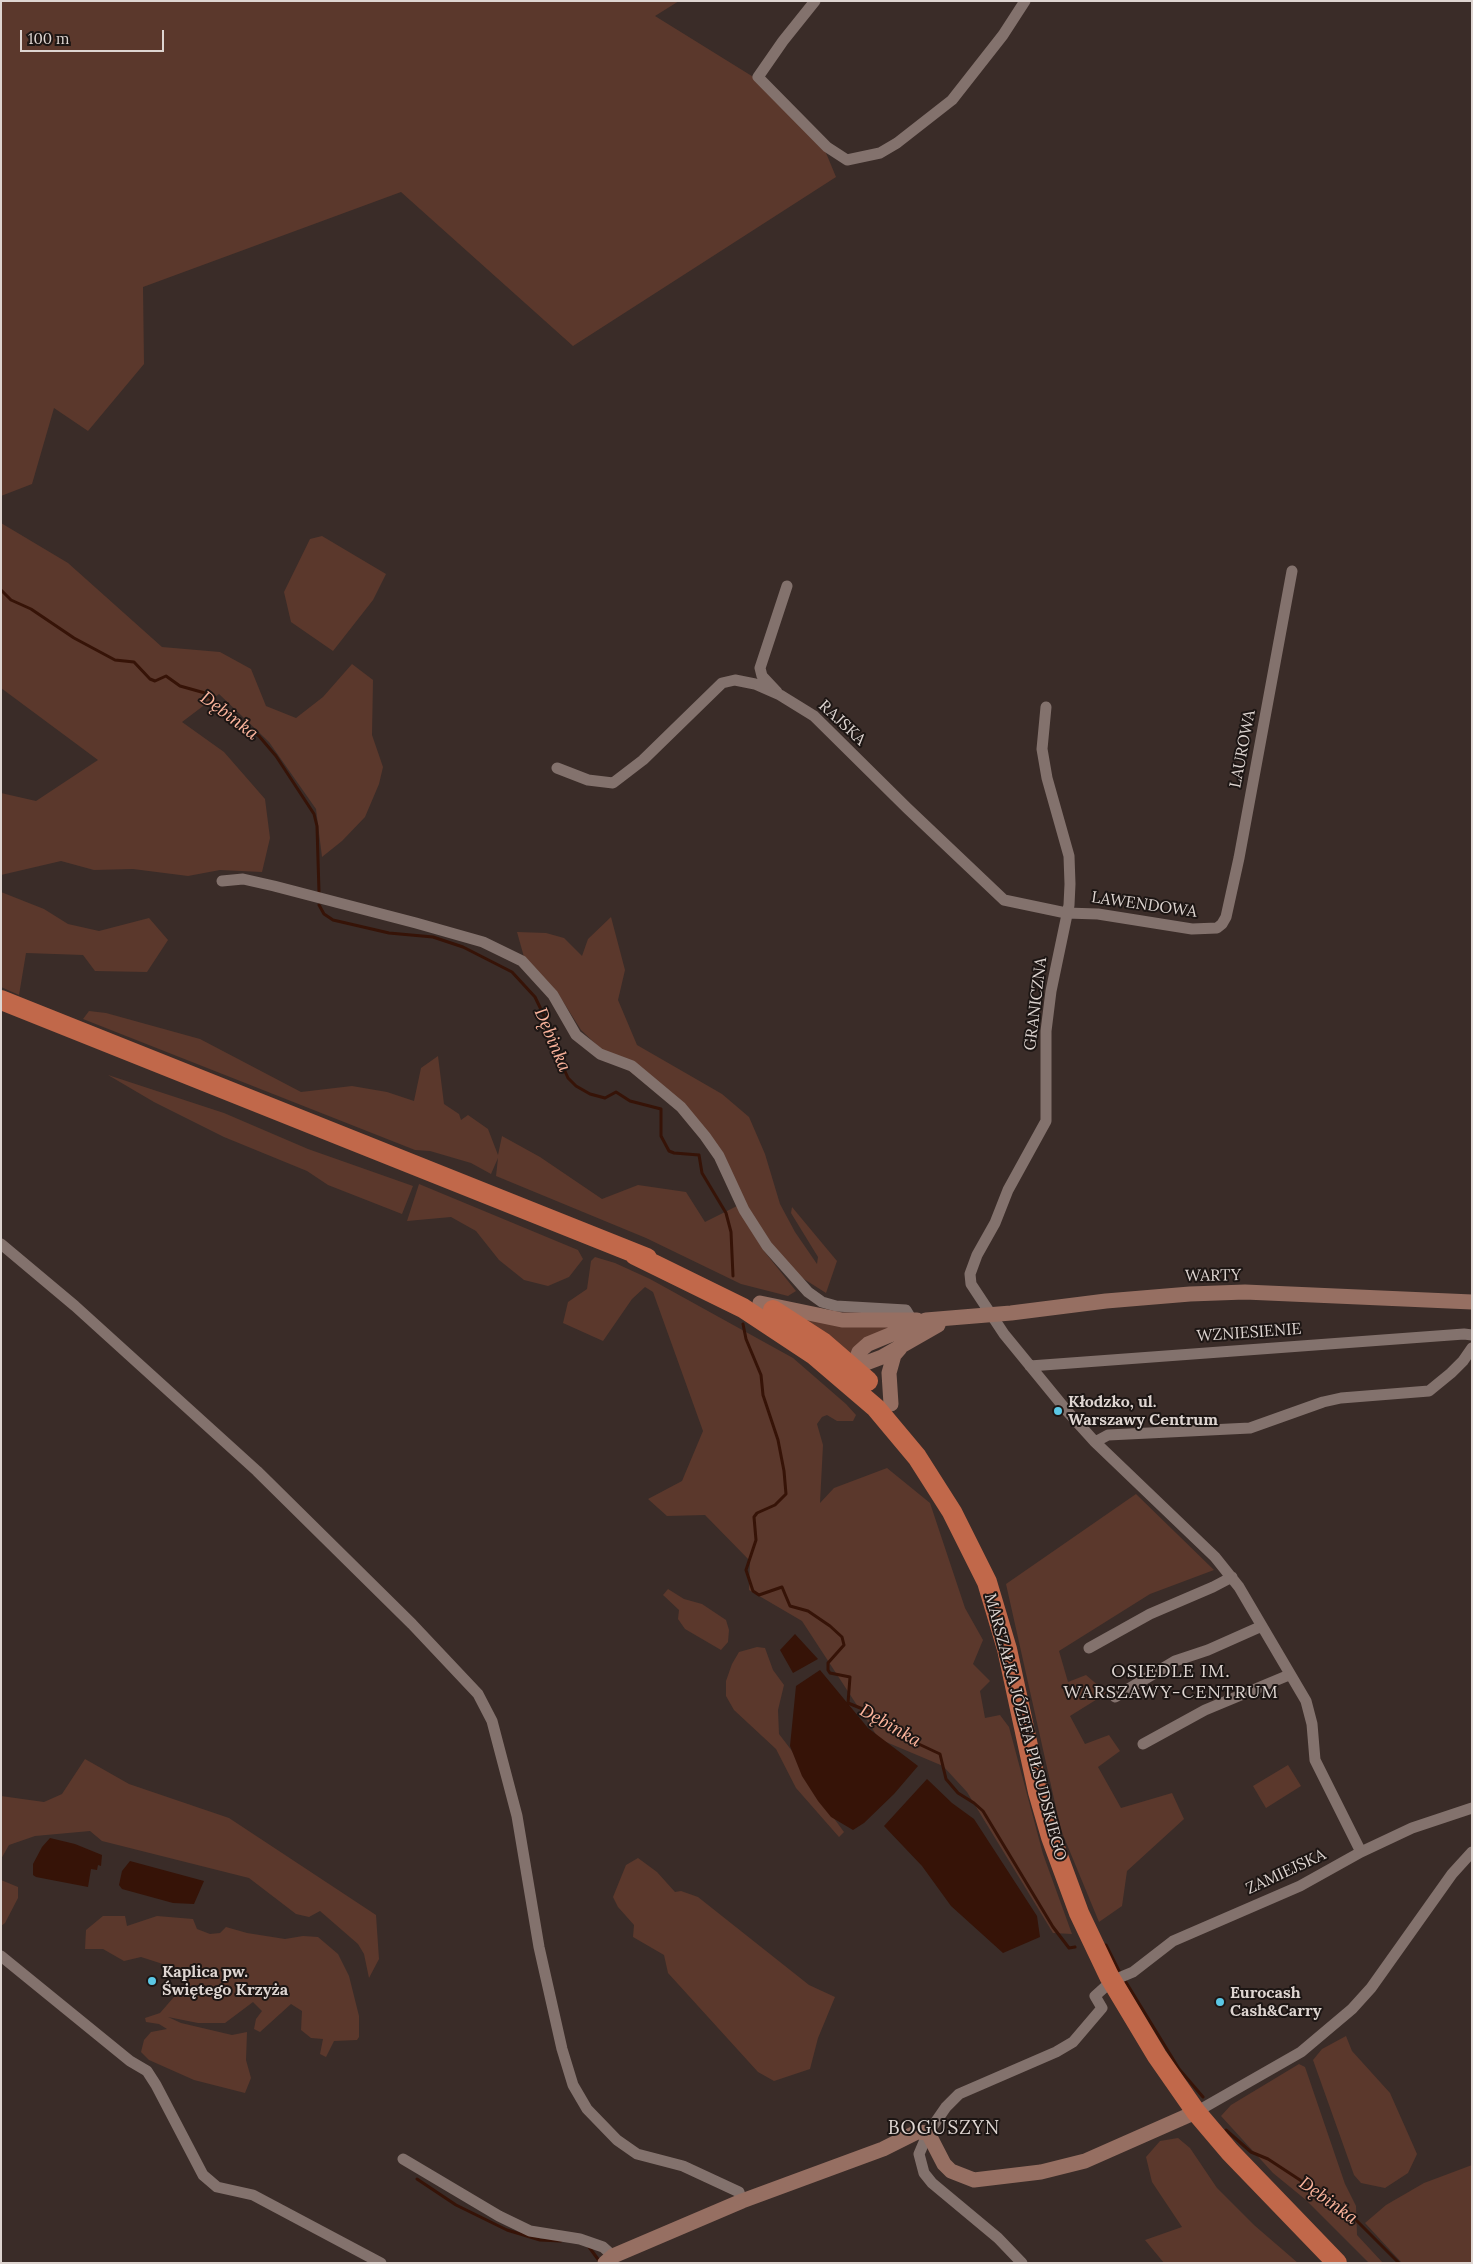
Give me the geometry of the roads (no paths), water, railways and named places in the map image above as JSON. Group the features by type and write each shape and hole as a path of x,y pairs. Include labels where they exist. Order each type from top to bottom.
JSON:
{"highway":[{"path":"1,1000 392,1156 727,1293 760,1303 808,1333 848,1373 906,1442 967,1531"},
{"path":"727,1293 785,1334 848,1373 891,1404 936,1466 967,1531"},
{"name":"MARSZAŁKA JÓZEFA PIŁSUDSKIEGO","path":"967,1531 983,1564 1007,1649 1045,1818 1070,1892 1094,1948 1117,1992 1157,2056 1196,2112 1230,2152 1338,2263"}],"main road":[{"name":"WARTY","path":"848,1373 859,1352 868,1344 919,1320 992,1315 1146,1296 1224,1292 1472,1302"},
{"path":"760,1303 842,1320 919,1320"},
{"name":"WARTY","path":"848,1373 901,1347 928,1329 955,1318"},
{"path":"891,1404 889,1374 894,1355 901,1347"},
{"path":"609,2259 742,2201 883,2149 917,2132 928,2133 944,2164 951,2171 974,2180 1041,2172 1085,2161 1196,2112"}],"street":[{"path":"815,1 783,41 758,77 827,147 847,160 880,153 897,143 952,100 1003,35 1025,1"},
{"name":"LAUROWA","path":"1217,928 1226,917 1237,866 1292,571"},
{"path":"780,695 762,676 760,668 786,586"},
{"name":"RAJSKA","path":"558,768 588,780 613,783 650,754 722,683 735,680 755,684 780,695 814,716 1004,900 1066,914"},
{"name":"GRANICZNA","path":"1046,707 1042,749 1047,778 1069,856 1070,884 1046,1030 1046,1121 1008,1190 970,1274 971,1284 1030,1366 1067,1411 1095,1442 1215,1556 1232,1577 1306,1701 1312,1724 1315,1760 1361,1852"},
{"path":"222,882 243,880 274,886 416,923 483,942 522,961 552,995 576,1035 600,1054 632,1066 681,1108 719,1156 744,1210 767,1246 808,1292 822,1302 836,1306 906,1310 919,1320"},
{"name":"LAWENDOWA","path":"1066,914 1098,914 1192,929 1217,928"},
{"path":"1,1244 75,1306 257,1471 412,1624 478,1694 492,1721 517,1816 539,1947 562,2049 573,2085 587,2109 617,2140 638,2154 682,2166 739,2192 742,2201"},
{"name":"WZNIESIENIE","path":"1030,1366 1464,1334 1472,1335"},
{"path":"1095,1442 1108,1435 1250,1428 1323,1402 1341,1398 1429,1391 1457,1367 1472,1348"},
{"path":"1089,1648 1150,1614 1213,1588 1232,1577"},
{"path":"1115,1698 1175,1661 1208,1650 1262,1626"},
{"path":"1143,1744 1205,1710 1289,1675"},
{"name":"ZAMIEJSKA","path":"1121,1977 1132,1972 1173,1941 1300,1886 1361,1852 1412,1828 1472,1808"},
{"path":"1196,2112 1294,2056 1352,2010 1372,1988 1452,1874 1472,1852"},
{"path":"1,1956 130,2061 147,2071 203,2174 217,2187 253,2195 381,2263"},
{"path":"1022,2263 998,2238 932,2183 924,2173 919,2154 928,2133 946,2107 959,2094 1056,2052 1073,2042 1102,2008 1095,1996 1105,1987"},
{"path":"403,2159 499,2216 530,2231 580,2239 603,2247 609,2259"}],"waterway":[{"name":"Dębinka","path":"1,590 11,600 31,609 74,638 115,660 134,662 150,679 155,681 166,676 180,686 205,693 238,722 259,736 276,756 314,814 317,826 319,892"},
{"name":"Dębinka","path":"319,905 324,914 333,920 389,933 433,937 463,947 512,972 535,997 547,1022 554,1047 568,1078 576,1086 590,1094 605,1098 616,1092 630,1101 661,1109 661,1136 669,1151 699,1155 702,1173 726,1213 731,1232 733,1276"},
{"name":"Dębinka","path":"743,1324 746,1339 761,1375 763,1395 778,1440 786,1494 775,1505 757,1513 754,1517 756,1540 746,1570 753,1591 759,1595 782,1587 790,1606 808,1611 842,1637 844,1645 828,1663 828,1670 830,1673 850,1677 848,1703 875,1714 892,1724 908,1739 940,1754 946,1779 958,1793 983,1811 1053,1927 1069,1948 1075,1947"},
{"name":"Dębinka","path":"1102,1945 1106,1945 1120,1973"},
{"name":"Dębinka","path":"1124,1979 1179,2069 1203,2097"},
{"name":"Dębinka","path":"1226,2130 1251,2152 1268,2159 1300,2180 1320,2199 1337,2205 1350,2214 1399,2263"},
{"path":"417,2179 456,2205 507,2230 540,2240 561,2241"},
{"path":"589,2247 600,2262"}],"place":[{"name":"Kłodzko, ul. Warszawy Centrum","path":"1058,1411"},
{"name":"Kaplica pw. Świętego Krzyża","path":"152,1981"},
{"name":"Eurocash Cash&Carry","path":"1220,2002"}],"district":[{"name":"OSIEDLE IM. WARSZAWY-CENTRUM","path":"1171,1682"},
{"name":"BOGUSZYN","path":"944,2129"}]}
